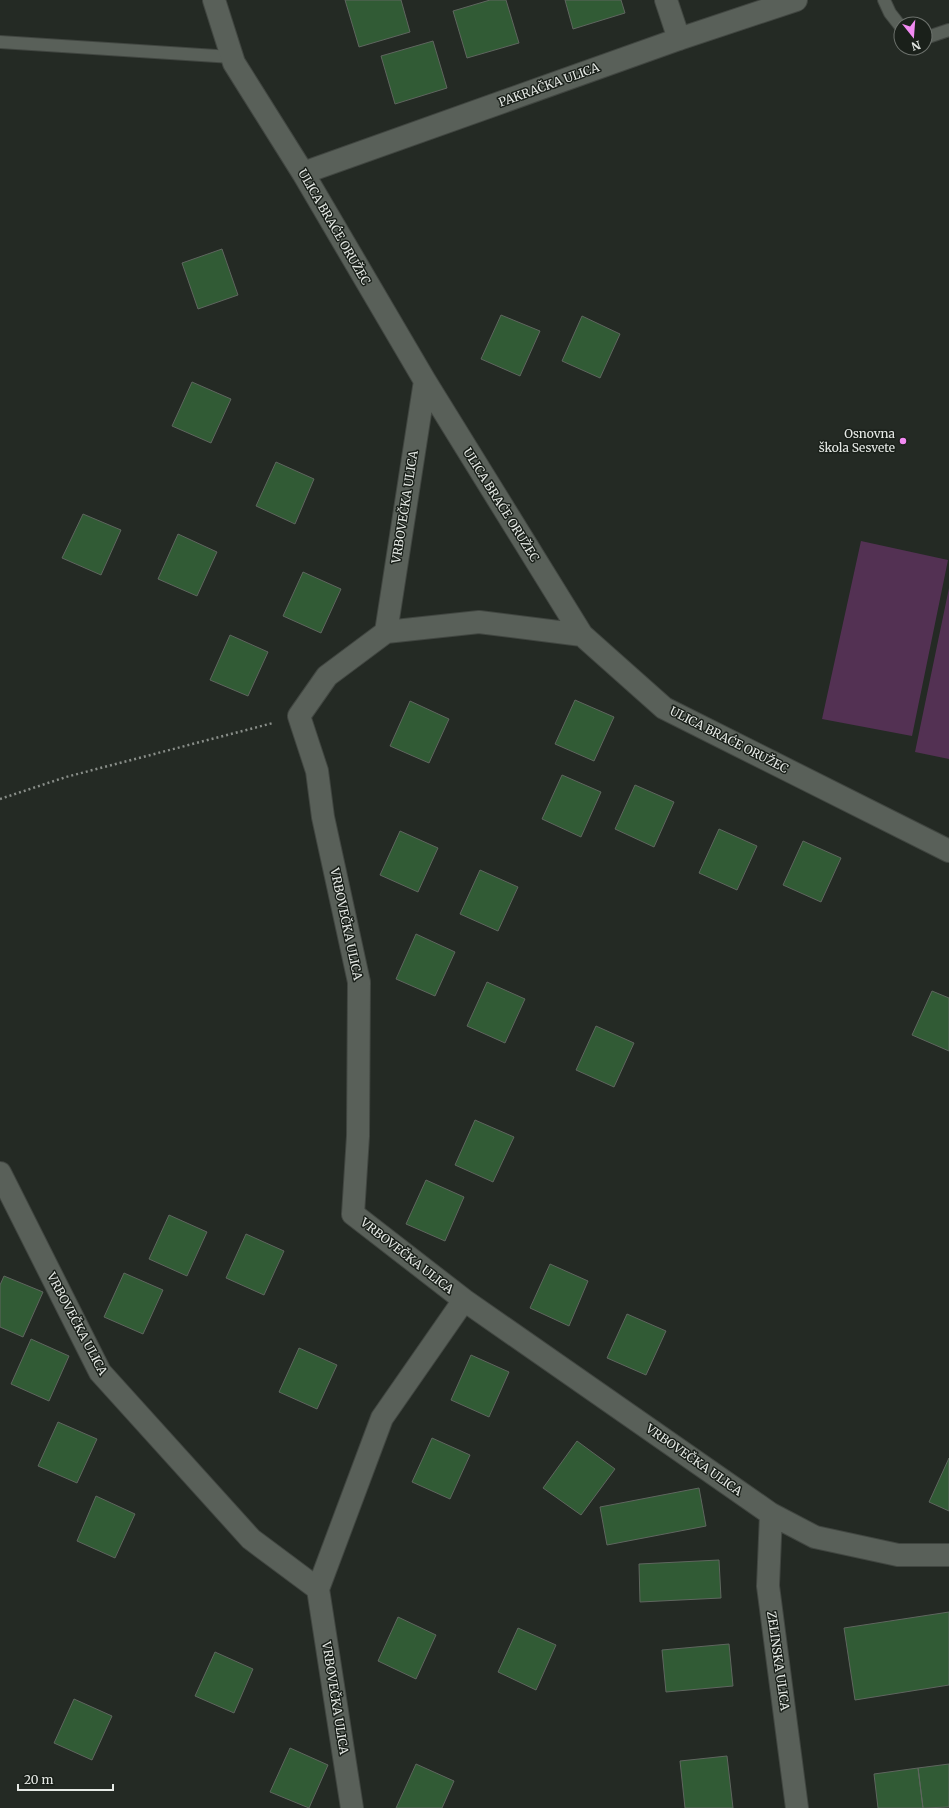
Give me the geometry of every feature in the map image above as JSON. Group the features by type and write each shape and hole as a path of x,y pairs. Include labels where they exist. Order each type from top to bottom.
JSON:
{"street":[{"name":"ULICA BRAĆE ORUŽEC","path":"214,0 234,63 303,173 425,381 582,635 664,708 949,851"},
{"path":"666,0 679,39"},
{"name":"PAKRAČKA ULICA","path":"303,173 679,39 796,0"},
{"name":"VRBOVEČKA ULICA","path":"386,632 425,381"},
{"path":"300,716 327,676 386,632 478,622 582,635"},
{"name":"VRBOVEČKA ULICA","path":"300,716 318,771 324,817 358,982 358,1136 353,1214 464,1300 771,1514 815,1537 898,1555 949,1555"},
{"name":"VRBOVEČKA ULICA","path":"0,1173 100,1372 251,1539 318,1589"},
{"name":"VRBOVEČKA ULICA","path":"352,1808 318,1589 382,1418 464,1300"},
{"name":"ZELINSKA ULICA","path":"771,1514 768,1586 797,1808"}],"lane":[{"path":"884,0 893,17"},
{"path":"933,35 949,30"},
{"path":"0,42 232,56"}],"path":[{"path":"0,799 66,777 300,716"}],"shaded area":[{"path":"861,541 948,560 912,736 822,719"},
{"path":"949,588 949,759 915,752"}],"building":[{"path":"345,0 401,0 410,32 359,47"},
{"path":"490,0 506,0 519,43 467,58 453,11"},
{"path":"565,0 621,0 625,13 573,29"},
{"path":"433,41 447,88 395,104 381,56"},
{"path":"222,249 238,295 198,309 182,263"},
{"path":"501,315 540,331 520,376 481,359"},
{"path":"582,316 620,334 600,378 562,361"},
{"path":"192,382 231,399 211,443 172,426"},
{"path":"276,462 314,479 295,524 256,506"},
{"path":"83,514 121,530 101,575 62,558"},
{"path":"178,534 217,552 197,596 158,579"},
{"path":"303,572 341,589 321,633 283,616"},
{"path":"230,635 268,652 248,696 210,680"},
{"path":"575,700 614,717 594,761 555,744"},
{"path":"410,701 449,719 429,763 390,746"},
{"path":"562,775 601,792 581,837 542,819"},
{"path":"635,785 674,802 654,847 615,829"},
{"path":"719,829 757,846 737,890 699,873"},
{"path":"400,831 438,848 418,892 380,875"},
{"path":"803,841 841,858 821,902 783,885"},
{"path":"480,870 518,887 498,931 460,914"},
{"path":"416,934 455,952 435,996 396,979"},
{"path":"487,982 525,999 505,1043 467,1026"},
{"path":"932,991 949,998 949,1051 912,1035"},
{"path":"596,1026 634,1043 614,1087 576,1070"},
{"path":"475,1120 514,1137 493,1182 455,1165"},
{"path":"426,1180 464,1197 445,1241 406,1224"},
{"path":"169,1215 207,1232 187,1276 149,1259"},
{"path":"246,1234 284,1251 264,1295 226,1278"},
{"path":"550,1264 588,1281 569,1326 530,1308"},
{"path":"124,1273 163,1290 143,1334 104,1317"},
{"path":"4,1276 43,1292 23,1337 0,1327 0,1285"},
{"path":"627,1314 666,1331 646,1375 607,1358"},
{"path":"31,1339 69,1356 49,1401 11,1384"},
{"path":"299,1348 337,1365 317,1409 279,1392"},
{"path":"471,1355 509,1372 489,1417 451,1400"},
{"path":"58,1422 97,1439 77,1483 38,1466"},
{"path":"432,1438 470,1455 450,1499 412,1482"},
{"path":"577,1441 615,1469 581,1515 543,1488"},
{"path":"949,1458 949,1511 929,1502"},
{"path":"699,1488 706,1526 607,1545 600,1507"},
{"path":"96,1496 135,1514 115,1558 77,1541"},
{"path":"719,1560 721,1598 640,1602 639,1564"},
{"path":"949,1612 949,1685 855,1700 844,1628"},
{"path":"398,1617 436,1635 416,1679 378,1661"},
{"path":"518,1628 556,1645 536,1690 498,1672"},
{"path":"729,1644 733,1686 666,1692 662,1650"},
{"path":"215,1652 253,1669 234,1713 195,1696"},
{"path":"74,1699 112,1716 92,1760 54,1743"},
{"path":"290,1748 328,1765 309,1808 270,1792"},
{"path":"727,1756 733,1808 685,1808 680,1761"},
{"path":"416,1764 454,1781 442,1808 396,1808"},
{"path":"949,1764 949,1807 923,1808 918,1768"},
{"path":"918,1768 923,1808 878,1808 874,1774"}],"place":[{"name":"Osnovna škola Sesvete","path":"903,441"}]}
